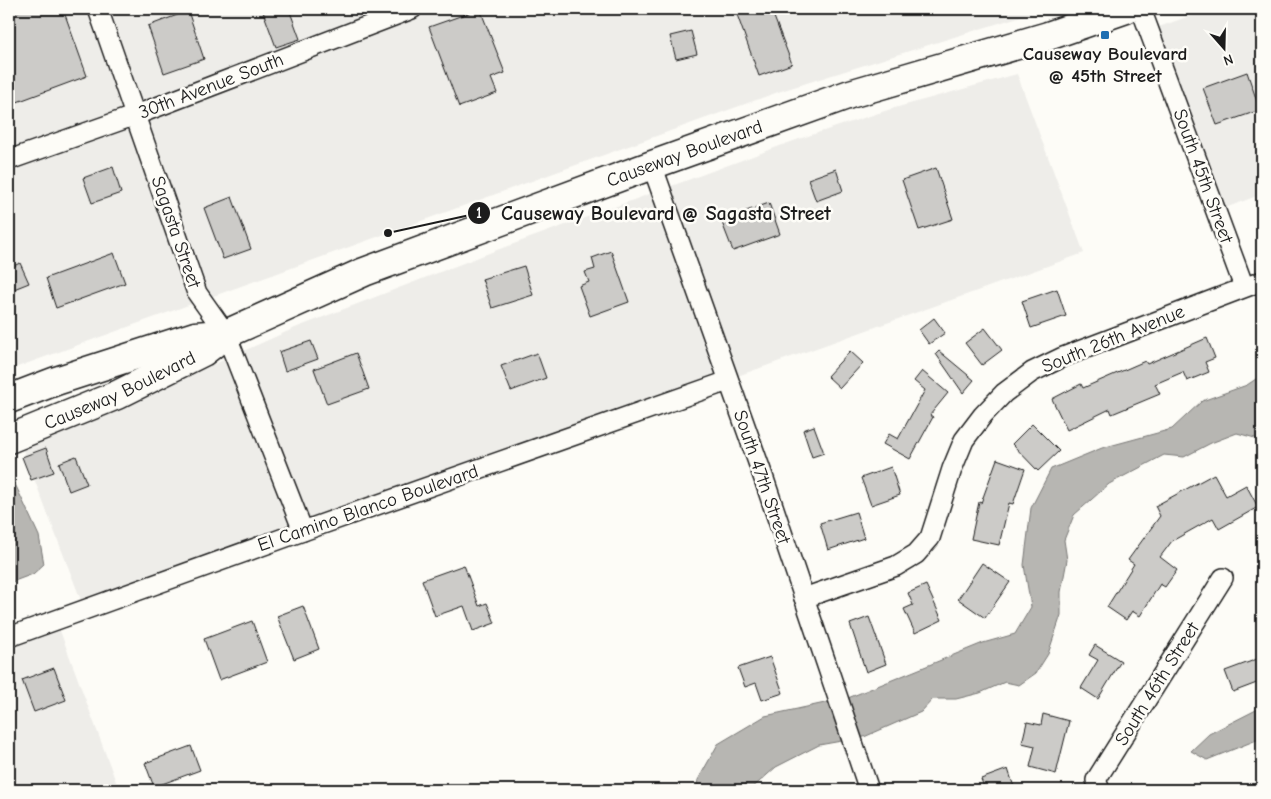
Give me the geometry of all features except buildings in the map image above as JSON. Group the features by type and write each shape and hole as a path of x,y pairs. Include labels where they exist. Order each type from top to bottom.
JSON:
{"main road":[{"name":"Causeway Boulevard","path":"9,439 117,395 203,352 226,334 364,272 850,94 1048,36 1126,9"},
{"name":"Causeway Boulevard","path":"9,399 56,381 195,336 226,334"}],"street":[{"name":"Sagasta Street","path":"98,9 197,293 226,334 303,531"},
{"name":"30th Avenue South","path":"9,160 412,9"},
{"name":"South 45th Street","path":"1141,9 1244,287"},
{"name":"South 47th Street","path":"652,165 764,479 869,790"},
{"name":"South 26th Avenue","path":"804,598 896,566 916,554 930,538 952,469 964,440 983,415 1004,393 1032,372 1062,357 1262,281"},
{"name":"El Camino Blanco Boulevard","path":"9,637 728,381"},
{"name":"South 46th Street","path":"1100,790 1096,780 1223,578"}],"shaded area":[{"path":"9,9 1044,9 781,91 9,370"},
{"path":"1209,9 1262,9 1262,194 1220,210 1156,28"},
{"path":"1017,74 1084,253 84,608 23,450 295,328 497,250 799,139 891,109"},
{"path":"1262,375 1262,440 1237,433 1211,443 1184,457 1164,455 1109,484 1074,515 1064,540 1067,560 1061,592 1061,615 1048,654 1036,673 1019,685 1005,682 980,693 956,699 933,699 921,712 864,737 819,745 776,767 750,790 696,790 698,780 718,744 765,716 848,698 983,643 1015,634 1031,607 1024,565 1031,508 1051,469 1102,448 1172,429 1202,401 1247,385"},
{"path":"9,481 15,484 39,536 44,564 33,574 9,583"},
{"path":"59,628 119,790 9,790 9,649"},
{"path":"1262,707 1262,735 1259,739 1207,760 1191,751 1209,734"}],"place":[{"name":"Causeway Boulevard @ 45th Street","path":"1105,35"},
{"name":"Causeway Boulevard @ Sagasta Street","path":"388,233"}]}
